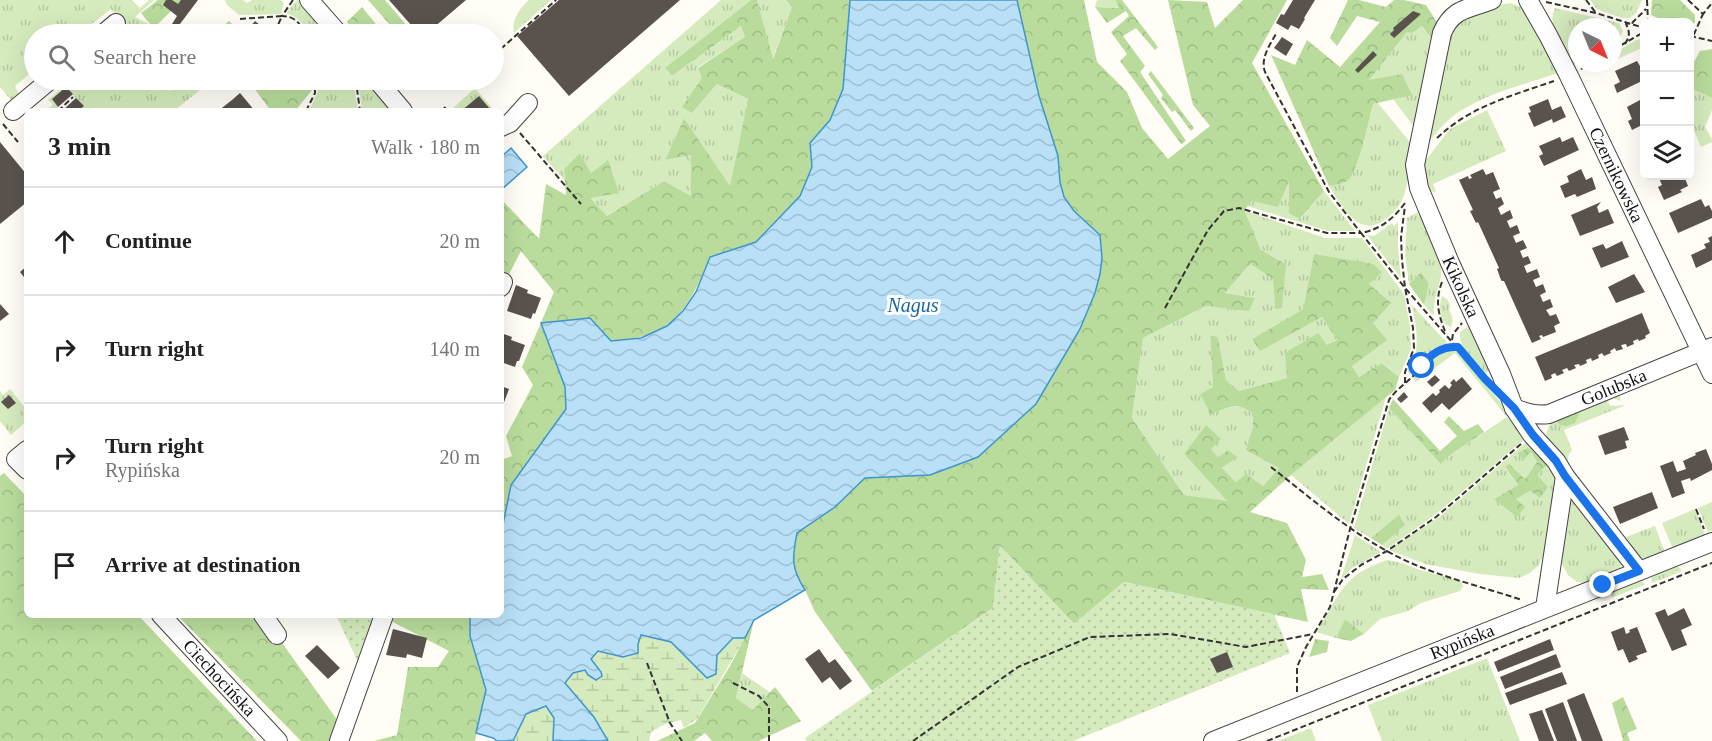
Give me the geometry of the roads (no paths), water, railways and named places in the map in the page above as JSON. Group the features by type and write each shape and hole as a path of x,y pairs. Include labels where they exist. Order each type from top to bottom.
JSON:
{"street":[{"path":"309,0 330,24"},
{"name":"Kikolska","path":"1492,0 1464,8 1444,27 1416,161 1419,188 1514,408 1639,571"},
{"name":"Czernikowska","path":"1534,1 1548,35 1707,349 1712,374"},
{"path":"6,116 38,90"},
{"path":"385,90 400,108"},
{"path":"506,125 528,103"},
{"name":"Golubska","path":"1514,408 1538,416 1550,414 1707,349"},
{"path":"1538,441 1545,430 1550,414"},
{"path":"1545,608 1565,476"},
{"name":"Rypińska","path":"1213,741 1639,571 1709,538"},
{"name":"Ciechocińska","path":"164,618 278,741"},
{"path":"265,618 277,635"},
{"path":"339,741 383,618"}],"water":[{"name":"Nagus","path":"850,0 1017,0 1039,96 1058,156 1064,197 1074,211 1100,235 1102,258 1100,274 1080,329 1036,404 978,457 930,475 865,478 835,507 797,533 794,563 805,590 754,620 745,638 733,638 717,655 716,674 707,678 671,642 641,635 638,653 623,657 598,651 591,659 602,676 596,680 585,670 573,673 565,683 594,717 608,741 553,741 554,718 546,706 526,714 513,741 497,741 476,733 486,690 470,636 470,618 504,618 504,519 511,485 566,409 565,387 541,323 590,318 611,341 641,338 667,326 683,311 696,292 710,257 756,242 800,196 812,167 810,143 830,120 843,89"},
{"path":"511,148 527,167 504,187 504,154"}]}
